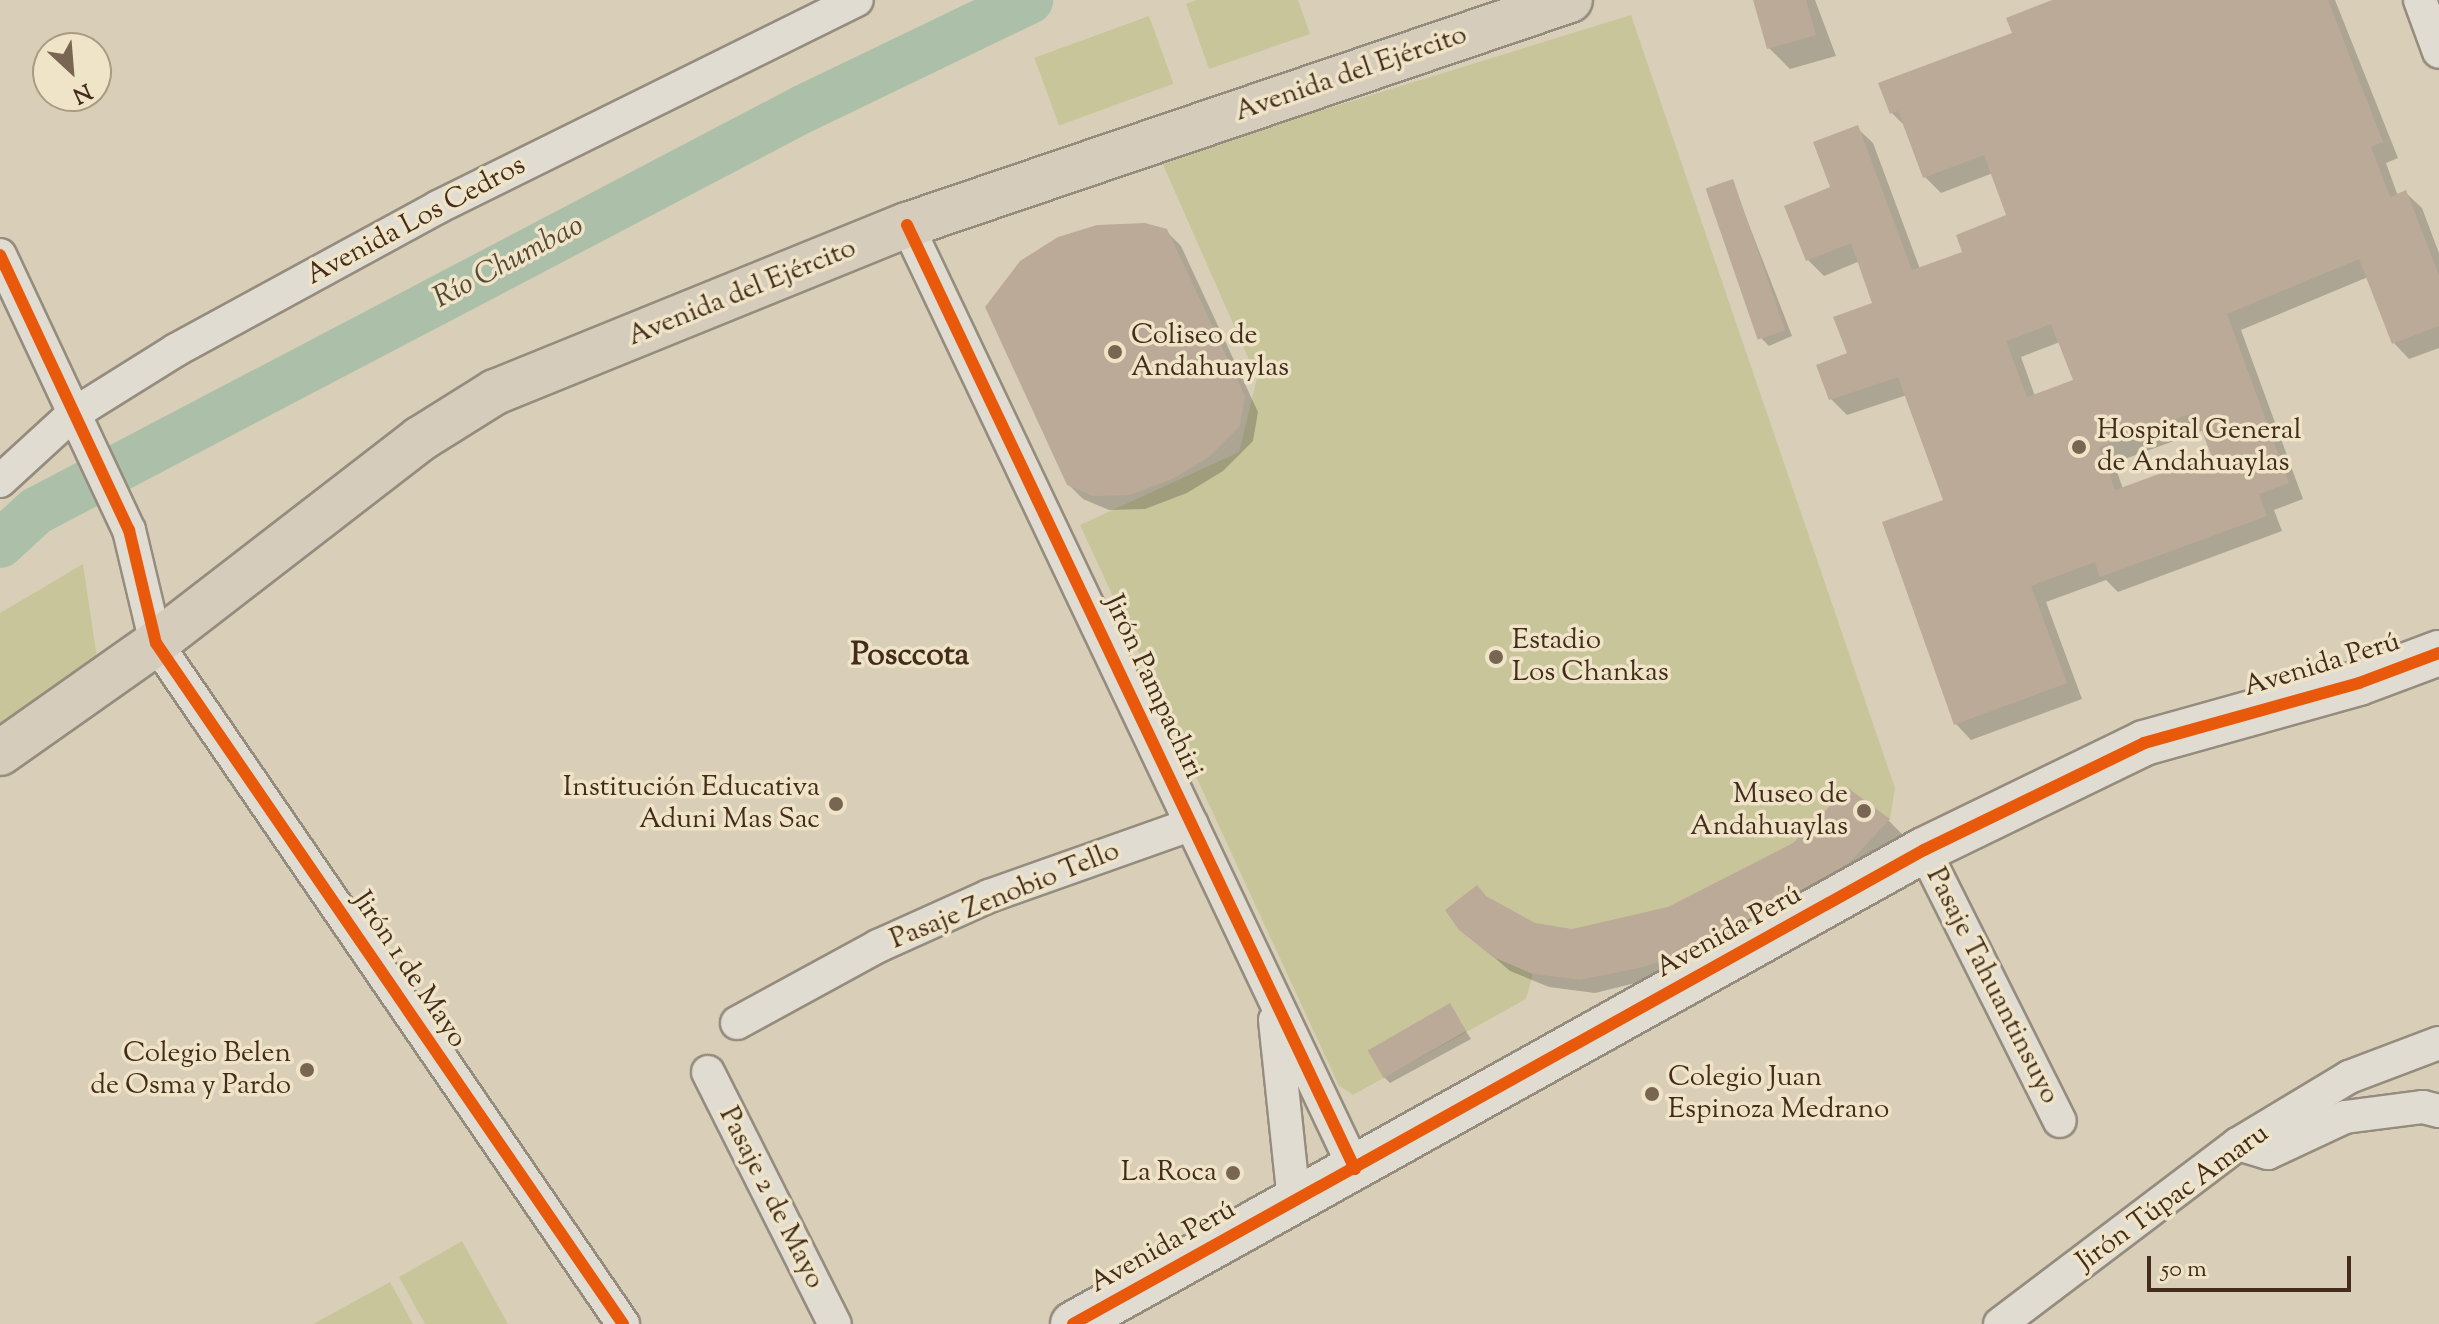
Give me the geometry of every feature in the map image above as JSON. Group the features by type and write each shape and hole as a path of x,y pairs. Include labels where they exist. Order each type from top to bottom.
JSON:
{"highway":[{"name":"Avenida del Ejército","path":"0,753 156,643 420,439 495,392 907,225 1570,0"}],"street":[{"name":"Avenida Los Cedros","path":"0,481 74,421 176,350 438,207 857,0"},
{"path":"2420,0 2439,52"},
{"name":"Jirón Pampachiri","path":"907,225 1355,1169"},
{"path":"0,255 74,421 129,530 156,643"},
{"name":"Jirón 1 de Mayo","path":"156,643 623,1324"},
{"name":"Avenida Perú","path":"1073,1324 1924,850 2144,743 2359,683 2439,653"},
{"name":"Pasaje Zenobio Tello","path":"737,1023 878,946 989,896 1192,824"},
{"name":"Pasaje Tahuantinsuyo","path":"1924,850 2060,1121"},
{"path":"1272,993 1294,1201"},
{"name":"Jirón Túpac Amaru","path":"2000,1324 2238,1144 2349,1077 2439,1043"},
{"name":"Pasaje 2 de Mayo","path":"708,1072 835,1324"},
{"path":"2238,1144 2268,1153 2345,1117 2423,1107 2439,1111"}],"shaded area":[{"path":"1197,0 1298,0 1310,34 1209,69 1186,4"},
{"name":"Estadio Los Chankas","path":"1631,15 1895,788 1890,819 1822,886 1751,927 1640,968 1580,980 1533,974 1526,999 1353,1095 1339,1086 1080,525 1239,452 1257,378 1161,160"},
{"path":"1149,16 1174,84 1059,125 1034,58"},
{"path":"83,564 97,658 0,724 0,613"},
{"path":"462,1241 508,1324 425,1324 399,1277"},
{"path":"390,1282 413,1324 313,1324"}],"building":[{"path":"1753,0 1806,0 1816,35 1767,49"},
{"path":"2052,0 2328,0 2383,142 2371,147 2390,197 2406,190 2439,275 2439,326 2392,344 2359,259 2227,314 2289,483 2259,494 2267,516 2100,577 2095,562 2031,586 2067,683 1954,725 1882,522 1943,500 1898,377 1829,400 1816,365 1847,353 1833,317 1872,303 1851,243 1806,261 1784,206 1830,187 1813,142 1858,125 1912,270 1962,252 1956,235 2006,215 1984,155 1923,178 1898,111 1890,114 1878,83 2012,33 2006,18","holes":["2051,324 2073,380 2027,397 2006,341","2195,412 2211,455 2115,490 2099,447"]},
{"path":"1733,179 1785,330 1758,340 1706,188"},
{"name":"Coliseo de Andahuaylas","path":"1145,223 1167,229 1245,396 1240,426 1209,457 1172,479 1130,495 1093,496 1067,485 985,307 1020,261 1058,237 1097,225"},
{"path":"1848,788 1890,819 1848,864 1689,952 1640,968 1580,980 1533,974 1493,957 1459,930 1445,910 1477,885 1486,896 1535,923 1572,929 1668,907 1793,843"},
{"path":"1450,1003 1466,1031 1384,1078 1368,1050"}],"waterway":[{"name":"Río Chumbao","path":"0,544 36,511 805,108 1029,0"}],"cycle path":[{"path":"907,225 1355,1169"},
{"path":"0,255 129,530 156,643 623,1324"},
{"path":"1073,1324 1924,850 2144,743 2359,683 2439,653"}],"place":[{"name":"Coliseo de Andahuaylas","path":"1115,352"},
{"name":"Hospital General de Andahuaylas","path":"2079,447"},
{"name":"Estadio Los Chankas","path":"1496,657"},
{"name":"Institución Educativa Aduni Mas Sac","path":"836,804"},
{"name":"Museo de Andahuaylas","path":"1864,811"},
{"name":"Colegio Belen de Osma y Pardo","path":"307,1070"},
{"name":"Colegio Juan Espinoza Medrano","path":"1652,1094"},
{"name":"La Roca","path":"1233,1173"}],"district":[{"name":"Posccota","path":"910,656"}]}
